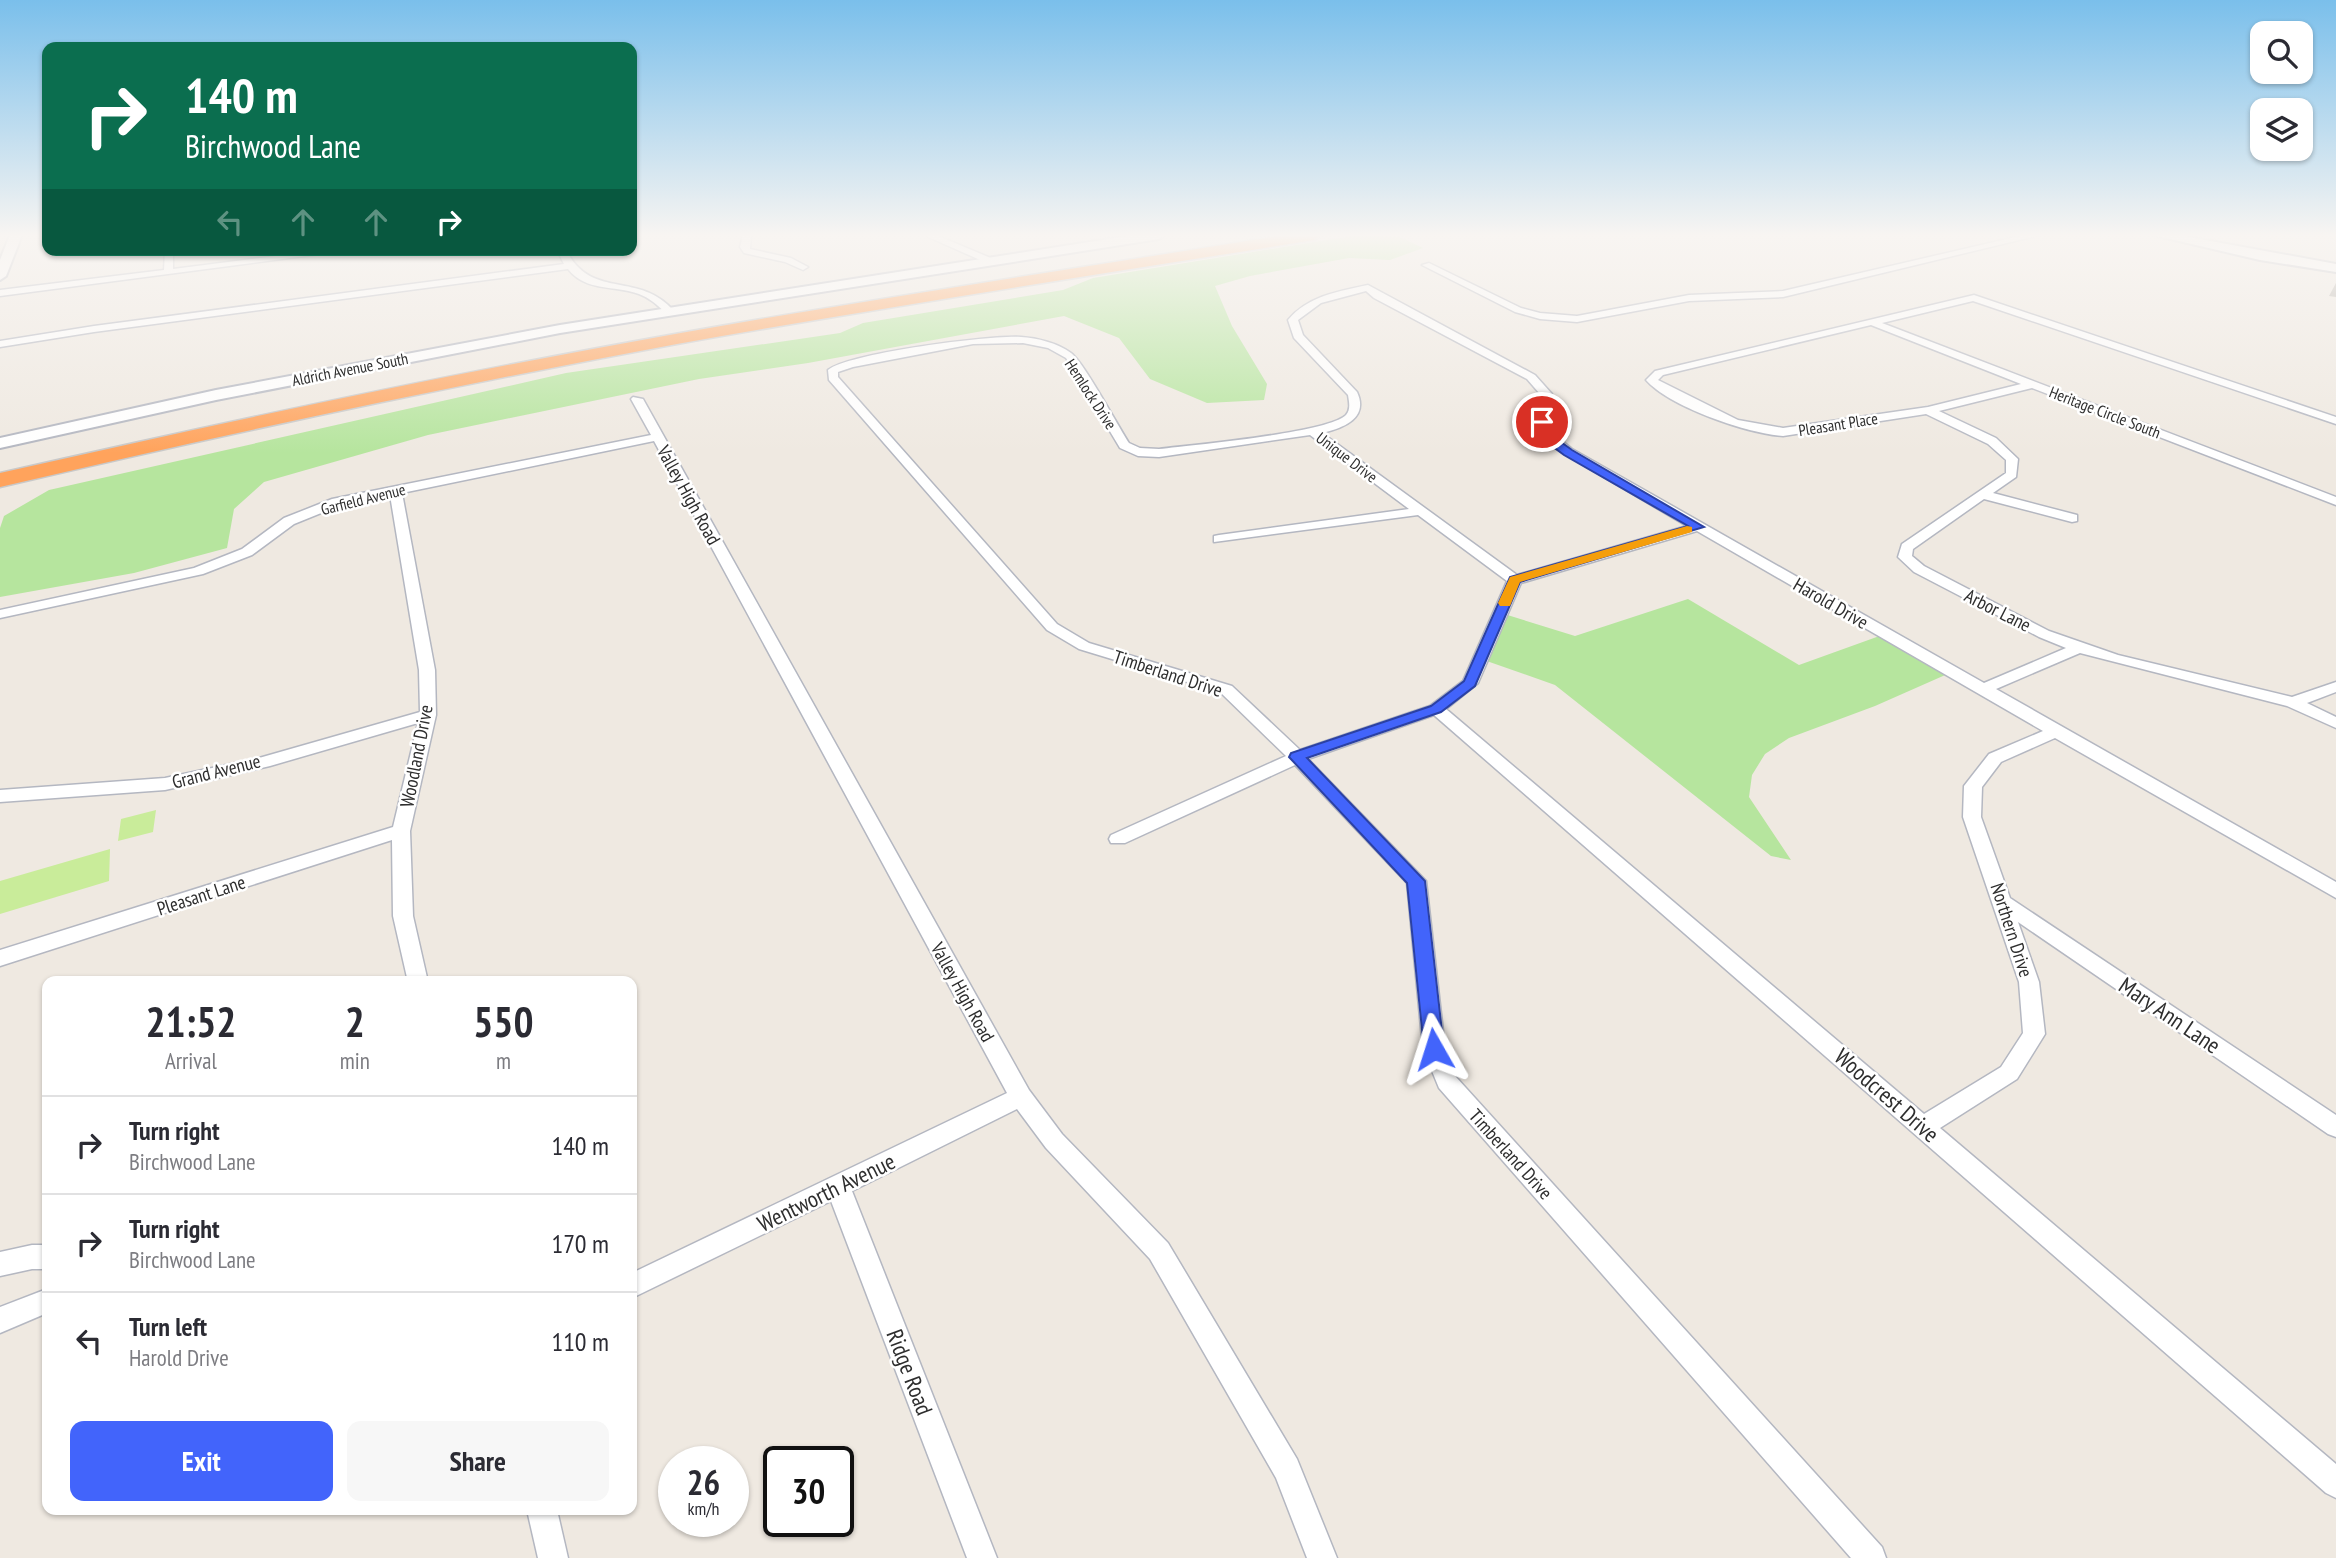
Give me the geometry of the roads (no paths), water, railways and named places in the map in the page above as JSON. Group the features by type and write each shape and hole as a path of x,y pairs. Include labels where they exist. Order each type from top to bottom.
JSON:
{"highway":[{"path":"0,467 257,409 600,342 810,308"},
{"path":"0,480 245,424 512,369 867,308"}],"street":[{"path":"0,344 255,308"},
{"path":"666,308 669,311"},
{"name":"Aldrich Avenue South","path":"0,443 395,360 690,308"},
{"name":"Unique Drive","path":"1305,308 1293,320 1298,336 1353,394 1357,403 1350,419 1343,424 1312,431"},
{"name":"Harold Drive","path":"1399,308 1531,377 1546,394 1542,422 1552,441 2336,891"},
{"path":"1513,308 1540,316 1577,320 1640,308"},
{"path":"1874,323 1935,308"},
{"path":"2003,308 2336,421"},
{"name":"Pleasant Place","path":"1874,323 1659,373 1651,380 1737,425 1763,432 1783,432 1928,410 2033,384"},
{"name":"Heritage Circle South","path":"1874,323 2336,501"},
{"name":"Hemlock Drive","path":"833,378 833,370 851,364 973,341 1023,340 1051,346 1070,356 1124,445 1138,452 1159,453 1312,431"},
{"name":"Timberland Drive","path":"833,378 1052,627 1084,646 1226,689 1297,757 1416,881 1434,1049 1447,1082 1871,1558"},
{"name":"Valley High Road","path":"637,399 1021,1097 1054,1141 1160,1251 1287,1469 1322,1558"},
{"name":"Arbor Lane","path":"1928,410 1992,441 2012,459 2012,474 1907,547 1905,557 1930,575 2044,634 2078,648 2113,659 2293,702 2336,723"},
{"name":"Unique Drive","path":"1312,431 1515,580"},
{"name":"Garfield Avenue","path":"0,614 198,571 247,552 289,521 337,502 657,436"},
{"name":"Woodland Drive","path":"395,489 427,670 428,715 401,831 403,916 417,976"},
{"path":"1984,495 2072,518"},
{"path":"1219,539 1420,511"},
{"path":"1118,839 1297,757 1436,709 1470,683 1515,580 1698,527"},
{"path":"1983,690 2078,648"},
{"path":"2293,702 2336,687"},
{"name":"Woodcrest Drive","path":"1436,709 2336,1483"},
{"name":"Grand Avenue","path":"0,796 43,792 100,792 167,783 226,770 428,715"},
{"name":"Northern Drive","path":"1923,1126 2009,1073 2034,1034 2029,982 2004,903 1972,817 1973,786 1996,758 2057,731"},
{"name":"Pleasant Lane","path":"0,958 401,831"},
{"name":"Mary Ann Lane","path":"2004,903 2336,1127"},
{"name":"Wentworth Avenue","path":"637,1284 1021,1097"},
{"name":"Ridge Road","path":"838,1186 982,1558"},
{"path":"0,1264 42,1257"},
{"path":"0,1320 42,1303"},
{"path":"543,1515 553,1558"}]}
